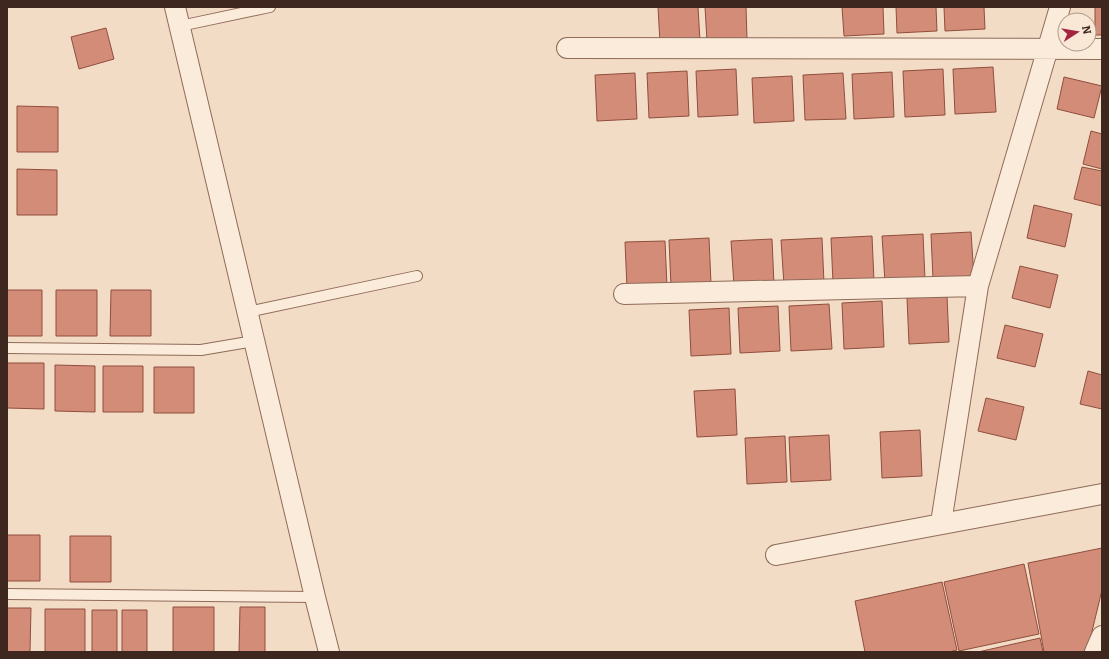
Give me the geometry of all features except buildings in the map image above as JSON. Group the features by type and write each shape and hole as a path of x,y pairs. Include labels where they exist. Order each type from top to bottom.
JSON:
{"street":[{"path":"175,7 314,597 329,652"},
{"path":"941,523 978,286 1060,7"},
{"path":"567,48 1102,49"},
{"path":"624,294 978,286"},
{"path":"776,555 1102,494"},
{"path":"1095,652 1102,636"}],"lane":[{"path":"180,26 270,7"},
{"path":"247,312 417,276"},
{"path":"7,348 201,350 254,341"},
{"path":"7,594 314,597"}]}
